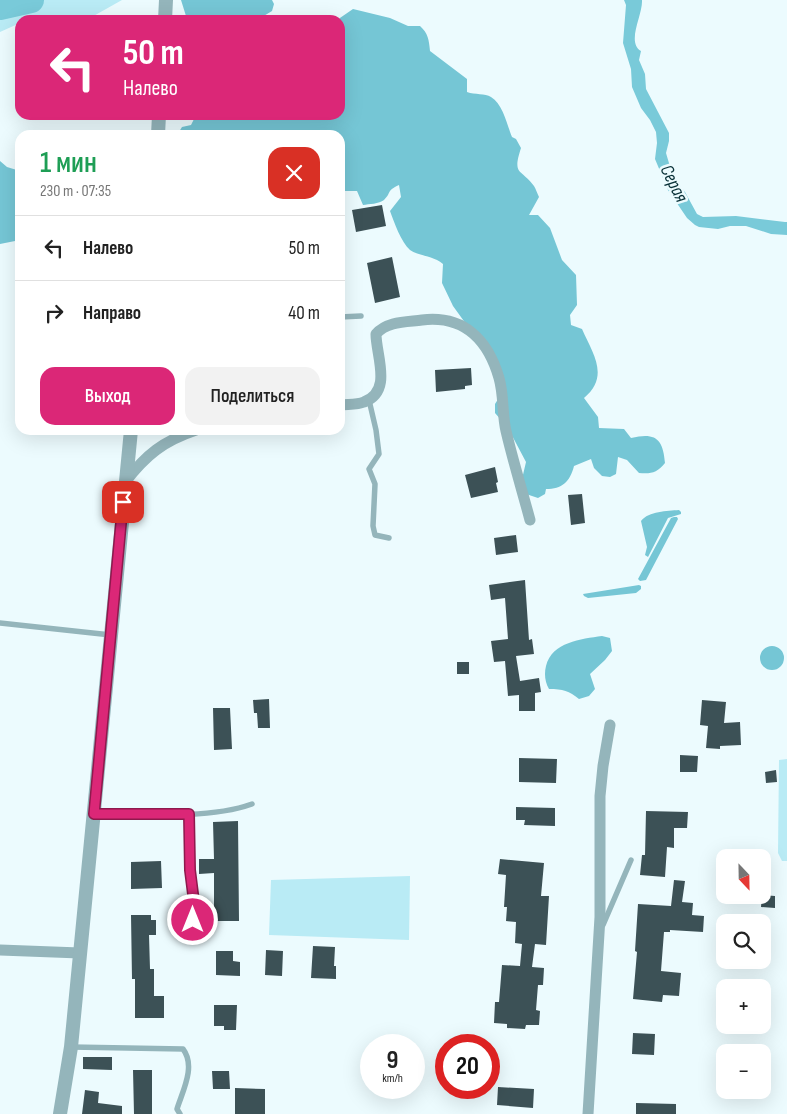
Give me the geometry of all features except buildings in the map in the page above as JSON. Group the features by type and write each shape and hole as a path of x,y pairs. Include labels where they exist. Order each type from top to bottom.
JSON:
{"street":[{"path":"165,15 166,0"},
{"path":"345,405 362,403 369,400 374,397 380,386 382,372 376,345 376,334 380,329 398,322 433,319 451,321 461,325 478,337 492,360 500,379 506,430 530,520"},
{"path":"60,1114 71,1047 130,435"},
{"path":"125,482 143,460 159,447 183,435"},
{"path":"588,1114 598,936 600,796 610,725"},
{"path":"0,950 80,953"}],"lane":[{"path":"345,318 361,316"},
{"path":"369,400 379,454 369,469 375,484 372,526 375,535 388,538"},
{"path":"0,623 111,635"},
{"path":"94,814 189,814 238,809 252,804"},
{"path":"189,814 190,870 194,902 192,938"},
{"path":"598,936 631,860"},
{"path":"71,1047 183,1048 188,1055 190,1068 177,1108 179,1113"}],"shaded area":[{"path":"0,0 122,0 95,15 15,15 15,25 0,32"},
{"path":"181,0 272,0 274,4 272,11 265,15 186,15"},
{"path":"353,9 390,18 408,26 420,26 428,37 430,51 467,79 467,92 489,96 499,105 512,137 516,139 521,148 517,163 519,171 534,186 539,197 529,215 538,215 550,228 562,260 576,275 577,305 570,315 571,325 582,329 594,356 598,373 592,390 584,398 598,417 599,428 624,429 631,438 647,436 657,439 662,448 665,463 659,469 650,473 639,473 627,460 618,457 616,474 610,477 602,476 594,468 591,459 574,466 568,480 561,486 546,489 545,494 538,498 526,494 522,479 526,462 508,428 495,413 495,404 500,396 500,371 453,306 442,283 443,264 410,250 401,237 390,211 401,197 399,185 391,190 384,200 363,205 357,191 345,191 345,130 180,130 182,127 191,125 194,120 345,120 344,15"},
{"path":"0,161 7,167 15,169 15,241 0,244"},
{"path":"679,510 681,514 668,518 648,557 645,555 647,547 641,521 653,513"},
{"path":"671,518 678,519 646,580 640,581 638,579"},
{"path":"639,585 641,589 636,593 588,598 583,594"},
{"path":"602,636 610,638 612,651 590,674 595,689 589,696 579,699 566,691 549,689 545,669 549,658 554,652 568,643 577,640"},
{"path":"772,646 777,647 783,653 783,663 777,669 772,670 767,669 761,663 760,658 761,653 767,647"},
{"path":"787,759 787,861 782,861 778,853 779,760"},
{"path":"410,876 409,940 269,935 271,880"}],"water":[{"name":"Серая","path":"624,0 642,0 635,41 641,51 639,60 645,74 646,89 669,133 666,153 671,170 697,214 703,217 736,216 787,222 787,235 771,234 746,226 730,226 718,229 699,227 687,218 668,190 655,159 656,132 641,108 632,87 631,69 623,43 626,5"}],"waterway":[{"path":"0,7 31,0"}],"route":[{"path":"123,502 94,814 189,814 190,870 194,902 193,920"}]}
